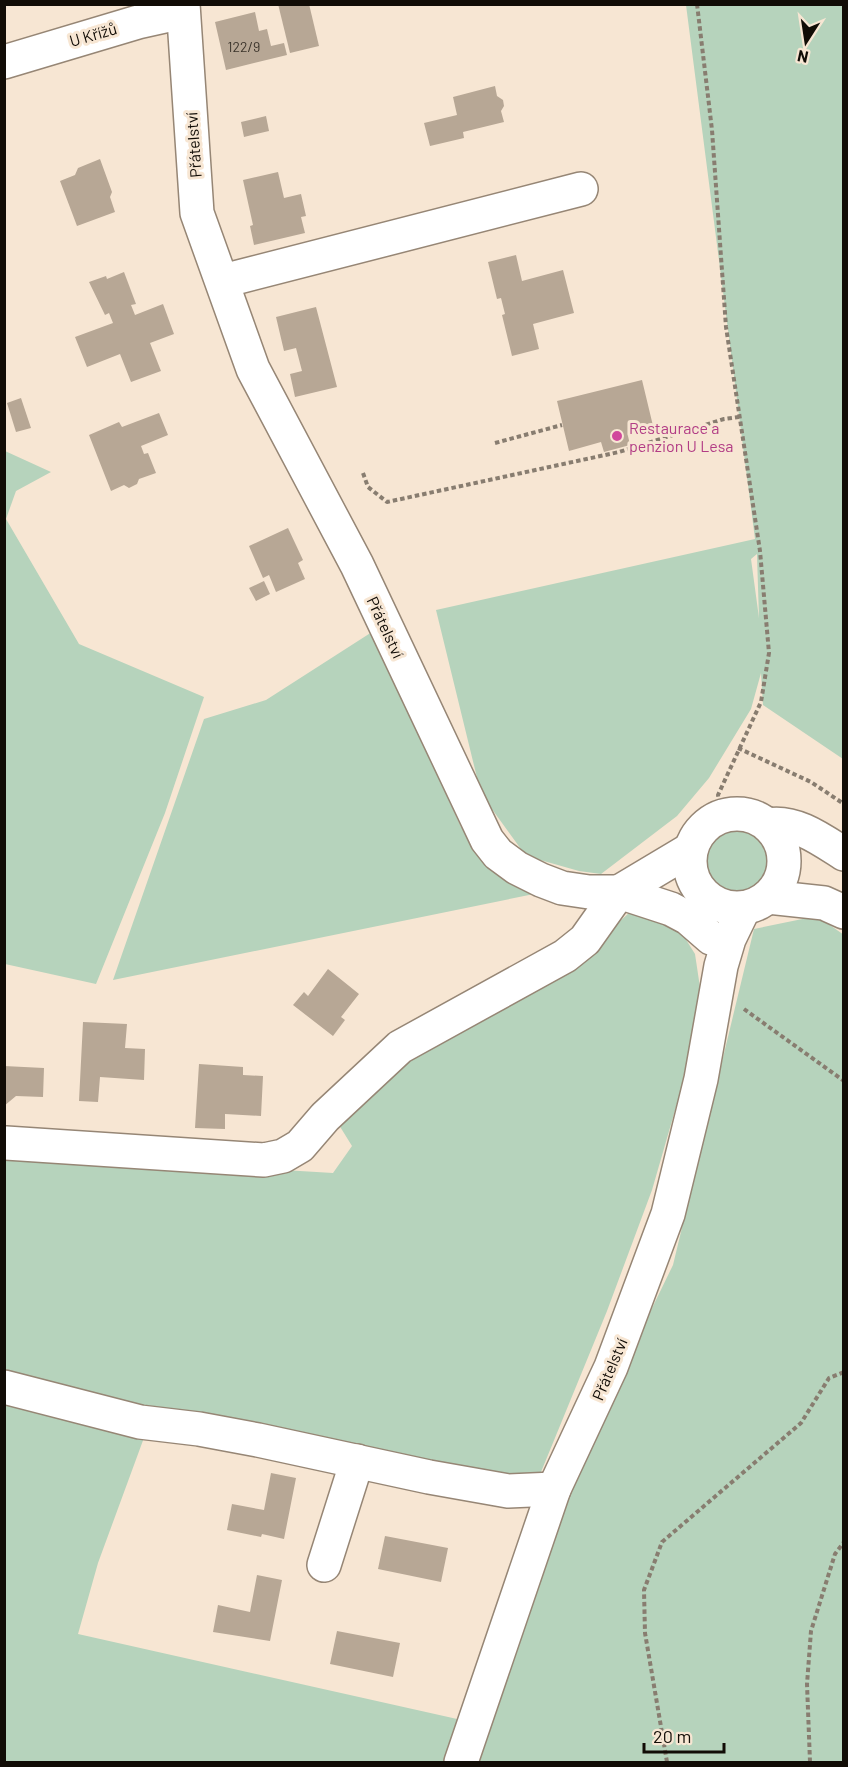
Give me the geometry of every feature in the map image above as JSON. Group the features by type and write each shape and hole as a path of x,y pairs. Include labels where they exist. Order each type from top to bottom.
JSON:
{"street":[{"name":"U Křížů","path":"4,62 183,8"},
{"name":"Přátelství","path":"183,8 197,213 253,369 357,565 487,840 498,854 517,868 541,880 562,888 580,891 619,892 680,914 716,952"},
{"path":"223,281 581,189"},
{"path":"6,1143 264,1160 283,1156 300,1146 325,1117 400,1047 565,956 585,940 619,892 691,849 701,830 711,821 739,813 754,817 768,825 781,824 798,829 843,854"},
{"name":"Přátelství","path":"716,952 729,939 756,902 778,884 784,869 784,853 778,838 768,825"},
{"name":"Přátelství","path":"691,849 690,869 696,885 708,897 731,908 756,902"},
{"name":"Přátelství","path":"654,903 708,897"},
{"name":"Přátelství","path":"462,1762 554,1490 611,1367 668,1214 701,1079 716,952 708,897"},
{"path":"756,902 824,903 843,912"},
{"path":"4,1386 140,1422 199,1429 508,1491 554,1490"},
{"path":"324,1565 357,1461"}],"path":[{"path":"697,4 712,130 726,327 760,551 769,653 761,702 718,795 722,816"},
{"path":"363,473 368,487 387,502 619,450 724,419 739,417"},
{"path":"495,444 562,425"},
{"path":"738,748 811,782 843,804"},
{"path":"716,952 744,1010 843,1081"},
{"path":"667,1762 645,1633 644,1590 662,1542 801,1423 829,1378 843,1372"},
{"path":"810,1762 807,1684 811,1630 835,1554 843,1542"}],"green space":[{"path":"686,5 843,5 843,759 763,705 761,673 751,709 709,778 677,816 601,874 579,871 526,856 481,794 436,610 755,539","holes":["757,554 759,618 751,559"]},
{"path":"5,451 51,472 16,491 6,519 79,644 204,697 165,813 96,984 5,964"},
{"path":"372,632 461,827 483,854 534,894 113,980 204,719 266,700"},
{"path":"731,828 743,828 760,837 767,848 769,860 767,872 760,883 743,892 731,892 719,887 710,878 705,866 705,854 710,842 719,833"},
{"path":"630,912 648,913 680,930 695,954 701,994 680,1093 652,1190 607,1311 541,1472 522,1478 500,1480 5,1377 4,1153 333,1173 352,1146 339,1125 408,1054 606,934"},
{"path":"817,916 844,935 843,1762 468,1762 563,1491 673,1265 754,929"},
{"path":"5,1400 145,1435 98,1563 78,1634 475,1723 461,1762 5,1762"}],"building":[{"path":"278,4 309,4 319,46 290,53"},
{"path":"255,12 259,31 267,29 271,46 284,43 287,55 226,70 215,22"},
{"path":"495,86 497,96 503,100 504,106 501,111 504,122 463,132 464,138 430,146 424,123 457,115 453,97"},
{"path":"266,116 269,131 244,137 241,122"},
{"path":"100,159 112,192 110,197 115,212 77,226 60,181 75,175 78,168"},
{"path":"278,172 284,198 301,194 306,216 301,217 305,233 254,245 250,226 253,225 243,180"},
{"path":"516,255 522,281 563,270 574,313 533,324 539,349 512,356 502,315 505,314 501,298 497,299 488,262"},
{"path":"124,272 136,304 131,305 135,315 163,304 174,334 150,343 161,371 131,382 120,354 87,367 75,337 113,323 109,313 105,315 89,282 106,276 107,279"},
{"path":"316,307 337,387 295,397 290,374 302,371 296,348 284,351 276,317"},
{"path":"642,380 654,430 628,436 630,445 604,452 601,442 569,451 557,401"},
{"path":"21,398 31,428 16,432 7,403"},
{"path":"159,413 168,435 141,446 144,454 148,453 156,473 139,479 137,484 129,488 124,485 111,491 89,435 119,422 122,427"},
{"path":"288,528 303,560 298,563 305,579 276,592 269,575 263,578 249,546"},
{"path":"264,581 270,594 256,601 249,588"},
{"path":"328,969 359,994 341,1017 345,1020 333,1036 293,1005 304,992 308,996"},
{"path":"83,1022 127,1024 125,1048 145,1049 144,1080 100,1077 98,1102 79,1101"},
{"path":"199,1064 243,1067 243,1075 263,1076 261,1116 225,1114 225,1129 195,1128"},
{"path":"4,1066 44,1068 43,1097 16,1096 4,1106"},
{"path":"271,1473 296,1478 284,1539 227,1530 232,1504 264,1510"},
{"path":"385,1536 448,1548 441,1582 378,1569"},
{"path":"257,1575 282,1580 270,1641 213,1632 218,1605 250,1612"},
{"path":"337,1631 400,1643 393,1677 330,1664"}],"place":[{"name":"Restaurace a penzion U Lesa","path":"617,436"}]}
